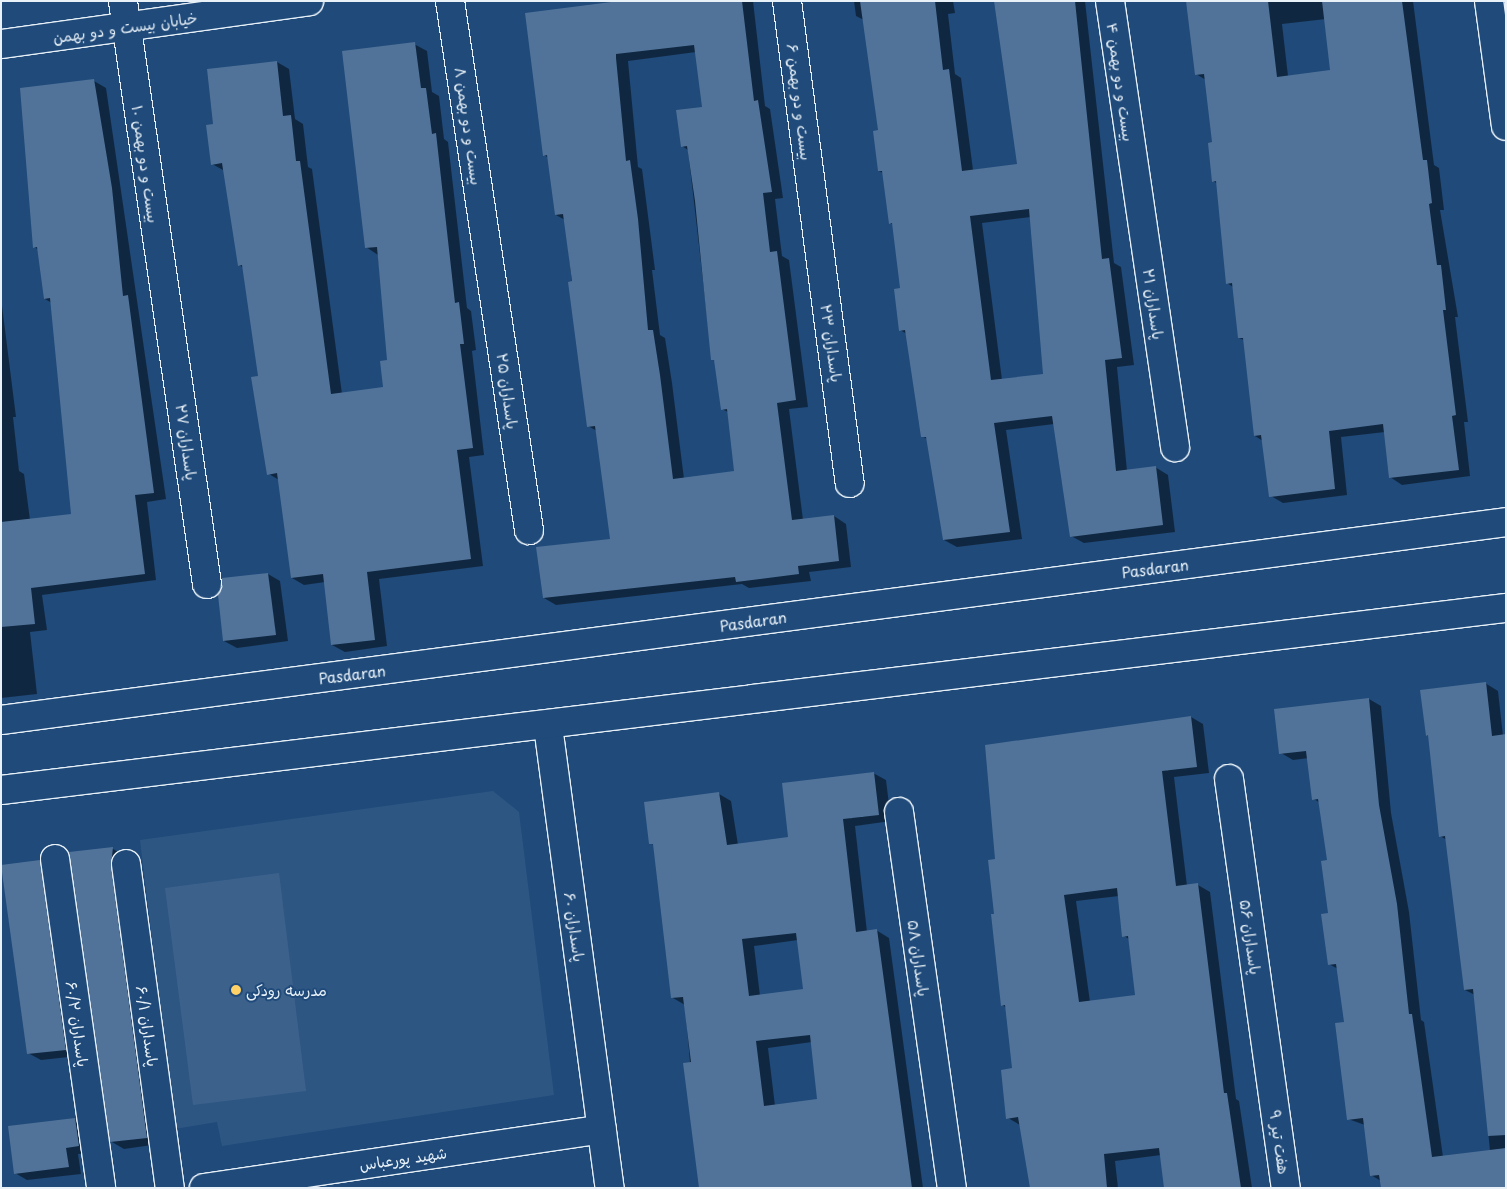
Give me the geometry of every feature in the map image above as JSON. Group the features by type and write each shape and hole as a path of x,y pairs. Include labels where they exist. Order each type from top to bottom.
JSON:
{"street":[{"name":"خیابان بیست و دو بهمن","path":"1,44 125,14 309,1"},
{"name":"بیست و دو بهمن ۸","path":"450,1 487,251"},
{"name":"بیست و دو بهمن ۶","path":"787,1 813,203"},
{"name":"بیست و دو بهمن ۴","path":"1110,1 1133,162"},
{"path":"1489,1 1506,126"},
{"name":"بیست و دو بهمن ۱۰","path":"125,14 166,301"},
{"name":"پاسداران ۲۱","path":"1133,162 1175,447"},
{"name":"پاسداران ۲۳","path":"813,203 850,483"},
{"name":"پاسداران ۲۵","path":"487,251 529,530"},
{"name":"پاسداران ۲۷","path":"166,301 207,584"},
{"name":"Pasdaran","path":"1,720 1506,522"},
{"path":"1,790 548,726 1506,608"},
{"name":"پاسداران ۶۰","path":"548,726 610,1188"},
{"name":"پاسداران ۵۶","path":"1229,778 1274,1096"},
{"name":"پاسداران ۵۸","path":"899,812 952,1188"},
{"name":"پاسداران ۶۰/۲","path":"55,859 101,1188"},
{"name":"پاسداران ۶۰/۱","path":"126,864 170,1188"},
{"name":"هفت تیر ۹","path":"1274,1096 1286,1188"},
{"name":"شهید پورعباس","path":"204,1188 602,1129"}],"shaded area":[{"name":"مدرسه رودکی","path":"493,791 519,812 554,1095 222,1146 217,1122 175,1129 140,840"},
{"name":"مدرسه رودکی","path":"279,873 306,1091 193,1105 165,888"}],"building":[{"path":"619,1 742,1 754,101 758,100 772,192 763,193 770,252 777,251 796,400 777,403 792,520 834,515 839,561 798,566 799,574 736,582 735,577 543,598 536,547 610,539 595,426 587,427 568,282 572,281 563,214 555,215 547,155 543,156 525,13","holes":["694,45 702,107 676,110 681,147 687,146 695,201 711,360 714,360 721,410 727,409 734,471 673,479 653,330 648,330 638,219 630,160 626,161 616,54"]},
{"path":"860,1 935,1 943,70 949,69 962,171 1017,164 994,1 1075,1 1102,259 1109,258 1122,358 1105,360 1116,471 1156,466 1163,525 1070,537 1052,416 994,423 1010,532 943,540 926,437 921,437 905,330 899,331 894,289 900,288 892,223 889,224 882,171 878,171 873,131 878,130","holes":["1029,209 1043,374 991,380 970,216"]},
{"path":"1186,1 1268,1 1277,77 1330,70 1322,1 1402,1 1423,160 1427,160 1432,203 1429,204 1437,265 1441,265 1446,310 1443,310 1456,415 1452,416 1459,470 1389,478 1383,424 1329,431 1335,489 1269,497 1261,435 1254,436 1243,338 1238,338 1232,283 1226,284 1216,181 1212,182 1208,143 1212,142 1204,74 1195,75"},
{"path":"415,42 421,88 426,88 432,134 436,133 455,303 459,302 464,344 460,344 473,448 457,450 471,559 367,572 375,640 331,645 323,574 291,578 277,473 267,475 251,377 258,376 242,265 238,266 222,163 211,165 206,125 213,124 207,69 277,61 283,116 291,115 296,161 300,161 331,394 383,387 380,361 387,360 377,247 365,248 342,51"},
{"path":"94,79 112,188 123,296 128,295 154,493 135,495 145,574 31,588 35,624 1,627 1,522 71,514 50,298 44,299 37,247 33,248 20,88"},
{"path":"268,573 276,635 223,641 218,595 222,578"},
{"path":"1486,682 1492,736 1506,734 1506,1135 1488,1136 1473,989 1464,990 1445,836 1439,837 1428,735 1426,736 1420,690"},
{"path":"1369,698 1379,805 1397,904 1409,1014 1412,1014 1432,1157 1506,1148 1506,1188 1381,1188 1379,1175 1370,1176 1363,1118 1347,1120 1335,1023 1344,1022 1336,964 1328,965 1321,914 1328,913 1321,861 1327,860 1318,799 1312,800 1306,751 1279,754 1274,709"},
{"path":"1191,716 1197,767 1162,771 1176,886 1198,883 1224,1093 1227,1093 1241,1188 1164,1188 1159,1148 1104,1154 1107,1188 1030,1188 1018,1117 1006,1119 1001,1070 1012,1068 1005,1005 1001,1006 991,914 994,914 988,860 995,859 985,745","holes":["1117,888 1122,937 1128,936 1135,995 1079,1002 1064,895"]},
{"path":"874,772 879,815 843,819 856,932 877,929 912,1188 699,1188 683,1063 691,1062 683,997 671,998 653,844 649,844 644,802 719,792 727,845 788,837 782,783","holes":["796,933 803,989 749,996 742,939","810,1035 817,1099 764,1106 756,1041"]},
{"path":"113,847 111,866 147,1138 110,1142 69,852"},
{"path":"40,860 66,1050 27,1054 1,865"},
{"path":"75,1118 79,1146 66,1148 69,1167 14,1174 8,1126"}],"place":[{"name":"مدرسه رودکی","path":"236,990"}]}
